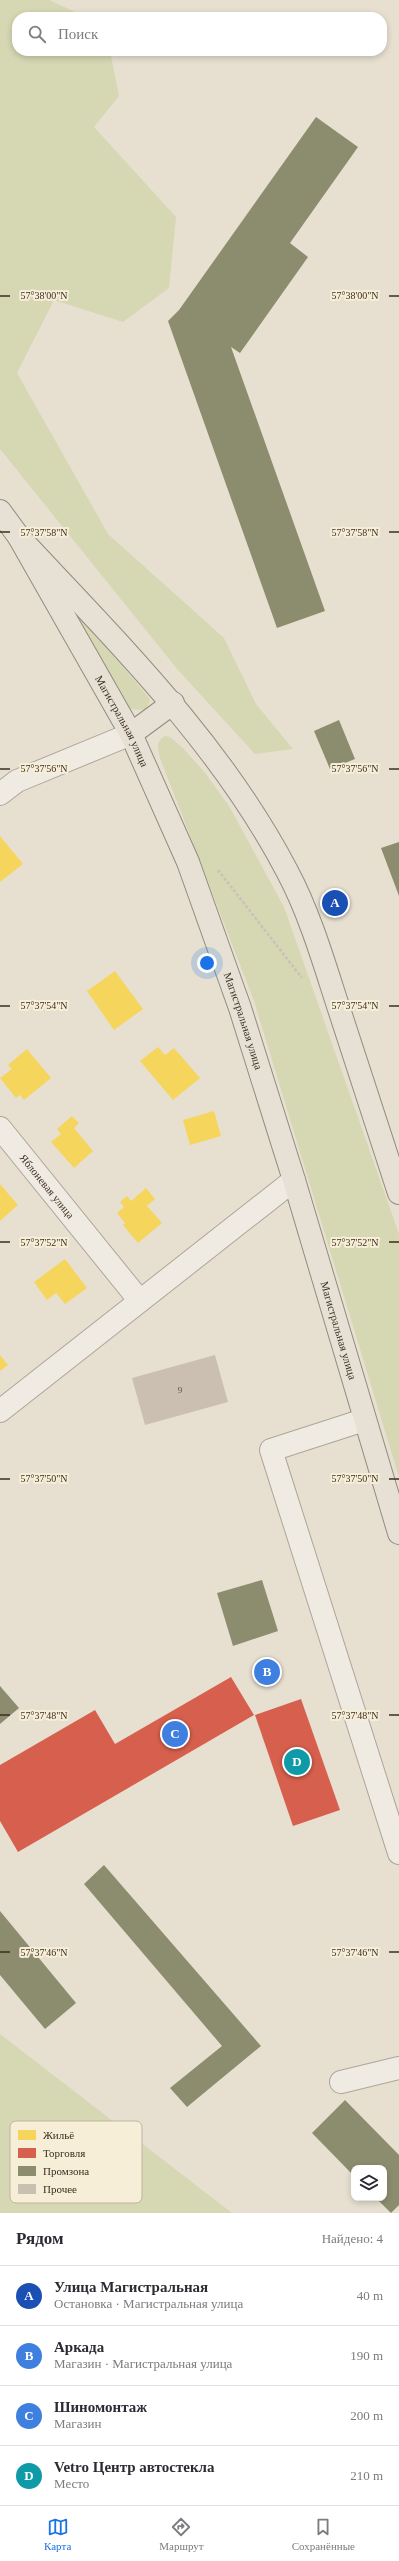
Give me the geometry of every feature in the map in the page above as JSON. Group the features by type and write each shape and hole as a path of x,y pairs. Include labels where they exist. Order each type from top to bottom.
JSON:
{"main road":[{"name":"Магистральная улица","path":"0,511 19,537 131,734 191,869 240,1008 294,1180 364,1420 399,1533"},
{"name":"Магистральная улица","path":"19,537 173,703 227,772 259,821 288,872 326,968 399,1193"},
{"path":"131,734 173,703"}],"street":[{"path":"0,794 17,781 131,734"},
{"name":"Яблоневая улица","path":"0,1128 140,1301"},
{"path":"0,1411 294,1180"},
{"path":"364,1420 271,1450 399,1853"},
{"path":"341,2082 399,2068"}],"path":[{"path":"215,866 302,978"}],"green space":[{"path":"0,0 49,0 75,12 12,12 12,56 111,56 119,96 94,127 176,217 169,288 123,322 54,300 17,373 108,534 224,638 256,704 293,749 255,754 178,670 0,449"},
{"path":"65,598 150,699 148,706 144,710 130,709"},
{"path":"165,736 170,737 183,748 206,774 229,806 284,907 399,1234 399,1477 254,1001 160,758 158,743"},
{"path":"0,2034 113,2121 10,2121 10,2203 142,2203 142,2144 232,2213 0,2213"}],"building: Жильё":[{"path":"0,836 23,864 0,882"},
{"path":"115,971 143,1009 114,1030 87,991"},
{"path":"158,1047 165,1055 174,1048 200,1078 173,1100 140,1061"},
{"path":"27,1049 51,1078 24,1100 20,1095 16,1098 0,1078 12,1069 8,1065"},
{"path":"214,1111 221,1136 190,1145 183,1120"},
{"path":"72,1116 79,1123 74,1128 93,1151 74,1168 51,1142 61,1134 57,1129"},
{"path":"0,1184 18,1205 0,1221"},
{"path":"146,1188 155,1199 147,1206 162,1223 138,1243 123,1225 125,1223 117,1213 124,1207 120,1202 127,1196 131,1201"},
{"path":"65,1259 87,1288 65,1304 56,1293 47,1300 34,1282"},
{"path":"0,1355 8,1365 0,1371"}],"building: Торговля":[{"path":"231,1677 254,1715 18,1852 0,1821 0,1765 95,1710 115,1744"},
{"path":"301,1699 340,1810 293,1826 255,1715"}],"building: Промзона":[{"path":"316,117 358,147 290,243 308,257 240,353 231,347 325,611 277,628 168,321 179,310"},
{"path":"339,720 355,759 330,769 314,731"},
{"path":"399,842 399,896 381,848"},
{"path":"262,1580 278,1631 233,1646 217,1593"},
{"path":"0,1686 19,1708 0,1724"},
{"path":"104,1865 261,2046 187,2107 170,2088 222,2046 84,1884"},
{"path":"0,1911 76,2003 45,2029 0,1975"},
{"path":"345,2100 399,2155 399,2205 391,2213 379,2201 387,2201 387,2165 351,2165 351,2173 312,2133"}],"building: Прочее":[{"path":"215,1355 228,1402 145,1425 132,1378"}],"place":[{"name":"Улица Магистральная","path":"335,903"},
{"name":"Аркада","path":"267,1672"},
{"name":"Шиномонтаж","path":"175,1734"},
{"name":"Vetro Центр автостекла","path":"297,1762"}]}
